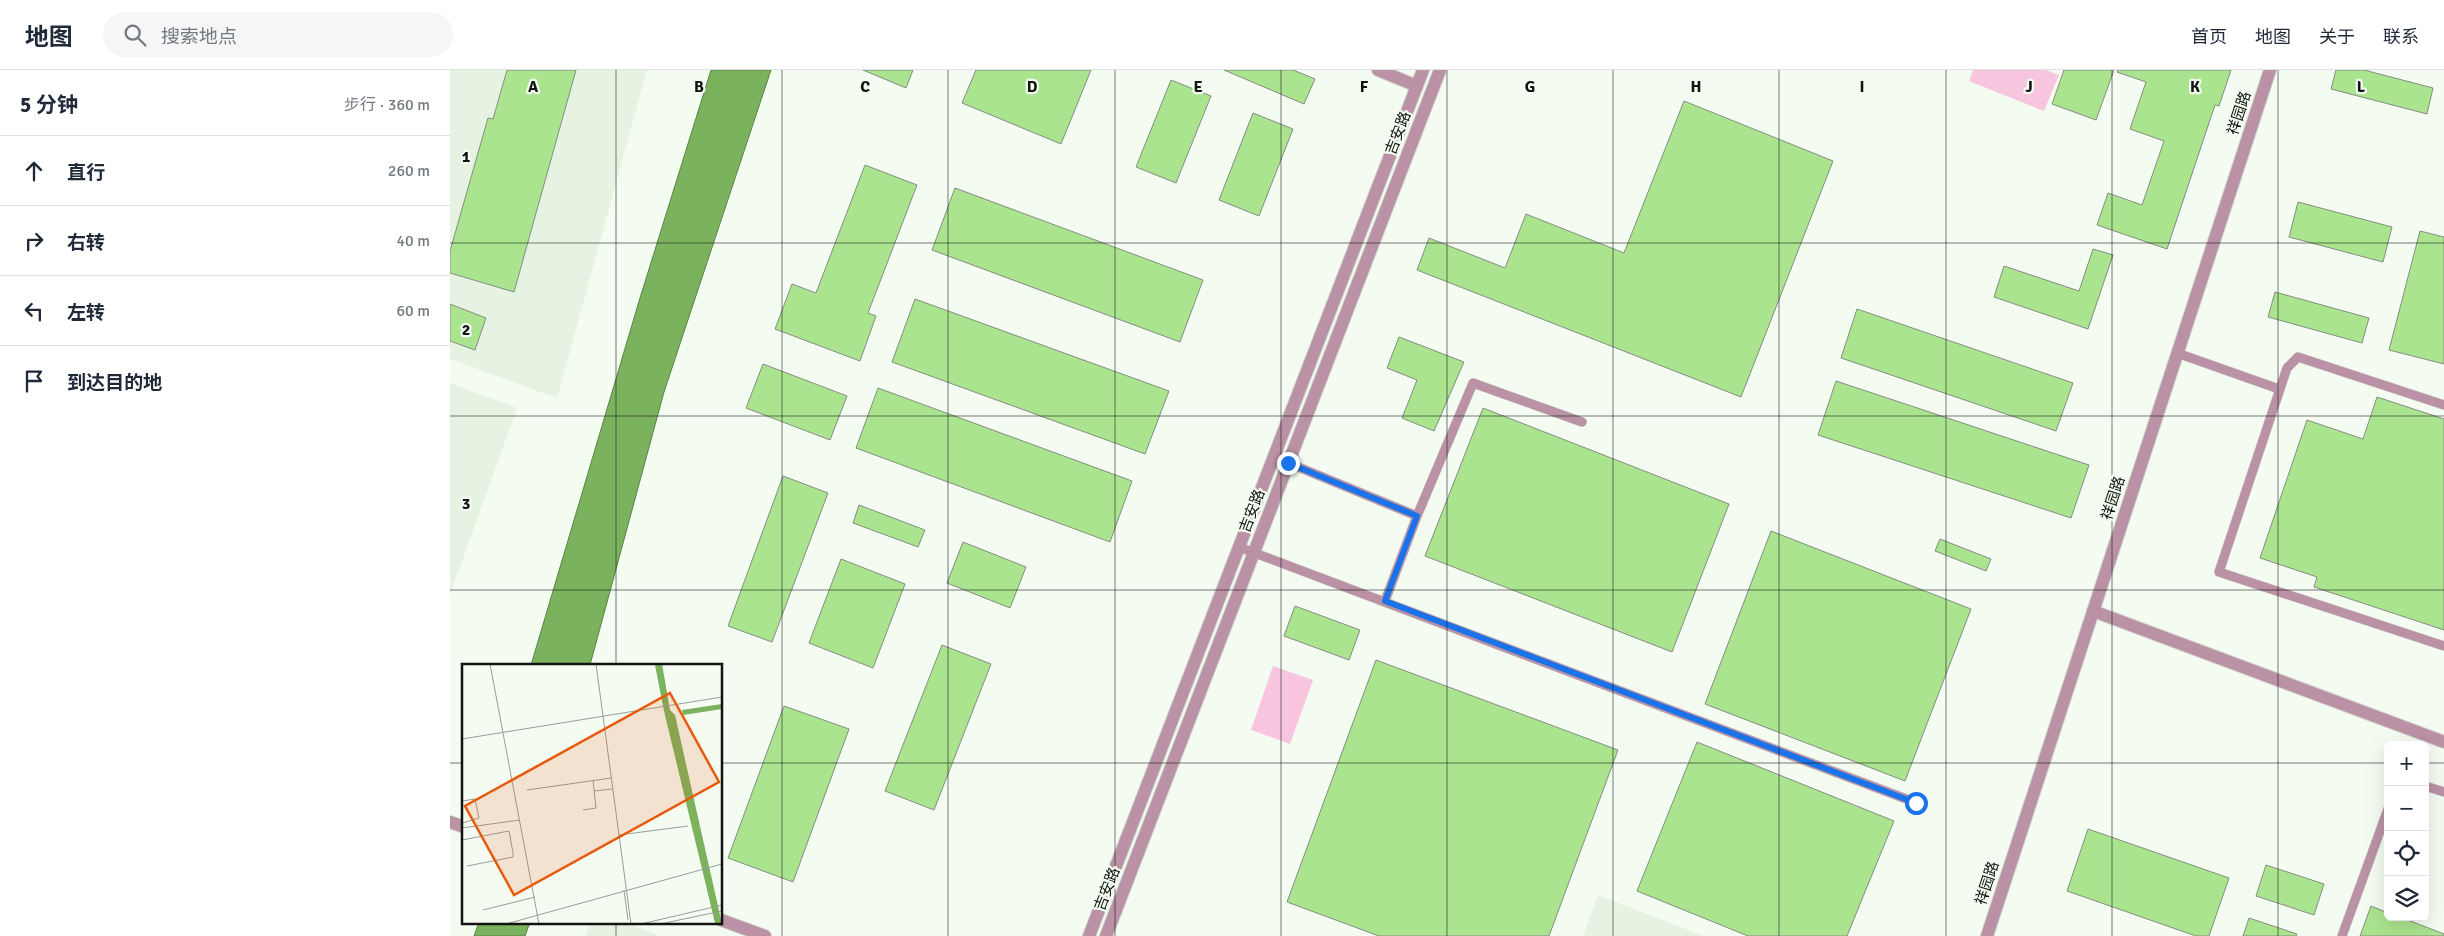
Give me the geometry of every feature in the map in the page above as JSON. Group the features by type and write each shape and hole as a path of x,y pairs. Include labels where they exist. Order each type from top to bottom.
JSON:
{"street":[{"path":"1378,70 1417,86"},
{"name":"吉安路","path":"1089,936 1423,70"},
{"name":"吉安路","path":"1106,936 1440,70"},
{"name":"祥园路","path":"1987,936 2270,70"},
{"path":"2093,611 2444,742"},
{"path":"450,822 462,826"},
{"path":"722,920 765,936"}],"lane":[{"path":"2177,353 2279,389"},
{"path":"2444,405 2298,357 2287,368 2279,389 2218,572 2444,646"},
{"path":"1385,601 1417,516 1473,383 1582,422"},
{"path":"1274,457 1417,516"},
{"path":"1239,547 1916,803"},
{"path":"2429,787 2444,792"},
{"path":"2342,936 2384,820"}],"shaded area":[{"path":"450,70 647,70 557,398 450,359"},
{"path":"711,70 771,70 664,392 590,664 531,664 640,298"},
{"path":"1973,70 2046,70 2059,75 2044,111 1969,81"},
{"path":"450,383 517,408 450,595"},
{"path":"1273,666 1313,680 1290,744 1251,730"},
{"path":"1598,895 1704,936 1583,936"},
{"path":"478,924 529,924 525,936 474,936"},
{"path":"589,924 629,924 660,936 585,936"}],"building":[{"path":"507,70 576,70 514,292 450,273 450,251 488,118 493,119"},
{"path":"863,70 913,70 906,88"},
{"path":"976,70 1091,70 1061,144 962,103"},
{"path":"1224,70 1293,70 1315,79 1304,104"},
{"path":"2064,70 2114,70 2096,120 2052,104"},
{"path":"2118,70 2231,70 2219,106 2215,105 2167,249 2097,225 2108,193 2142,205 2164,141 2130,129 2146,82 2117,72"},
{"path":"2336,70 2364,70 2433,88 2427,114 2331,89"},
{"path":"1171,80 1211,96 1176,183 1136,167"},
{"path":"1684,101 1833,161 1741,397 1417,270 1429,238 1505,268 1526,214 1624,253"},
{"path":"1253,113 1293,129 1259,216 1219,200"},
{"path":"865,165 917,185 868,313 876,316 860,361 775,329 792,284 816,293"},
{"path":"955,188 1203,280 1180,342 932,250"},
{"path":"2298,202 2392,227 2383,262 2289,237"},
{"path":"2420,231 2444,237 2444,364 2389,350"},
{"path":"2093,249 2113,255 2088,329 1994,297 2004,266 2079,291"},
{"path":"2275,292 2369,318 2362,343 2268,317"},
{"path":"915,299 1169,391 1145,454 892,362"},
{"path":"450,304 486,318 475,350 450,341"},
{"path":"1857,309 2073,383 2056,431 1841,358"},
{"path":"1399,337 1464,362 1434,431 1402,418 1417,380 1387,368"},
{"path":"763,364 847,396 830,440 746,408"},
{"path":"1836,381 2089,465 2071,518 1818,435"},
{"path":"878,388 1132,481 1110,542 856,448"},
{"path":"2377,397 2444,419 2444,630 2314,587 2317,577 2260,558 2307,420 2363,439"},
{"path":"1483,408 1729,504 1672,652 1425,556"},
{"path":"783,476 828,493 772,642 728,626"},
{"path":"859,505 925,530 918,547 853,523"},
{"path":"1771,531 1971,609 1905,781 1705,704"},
{"path":"1940,539 1991,559 1986,571 1935,551"},
{"path":"963,542 1026,567 1010,608 947,583"},
{"path":"841,559 905,584 873,668 809,643"},
{"path":"1295,606 1360,630 1349,660 1284,636"},
{"path":"942,645 991,664 934,810 885,791"},
{"path":"1376,660 1618,750 1549,936 1379,936 1287,902"},
{"path":"784,706 849,729 793,882 728,858"},
{"path":"1697,742 1894,821 1847,936 1748,936 1637,891"},
{"path":"2088,829 2229,878 2209,936 2196,936 2067,891"},
{"path":"2266,865 2324,884 2314,915 2256,896"},
{"path":"2371,906 2384,911 2384,921 2410,921 2444,934 2444,936 2360,936"},
{"path":"2249,918 2297,934 2296,936 2243,936"}],"route":[{"path":"1288,463 1417,516 1385,601 1916,803"}]}
